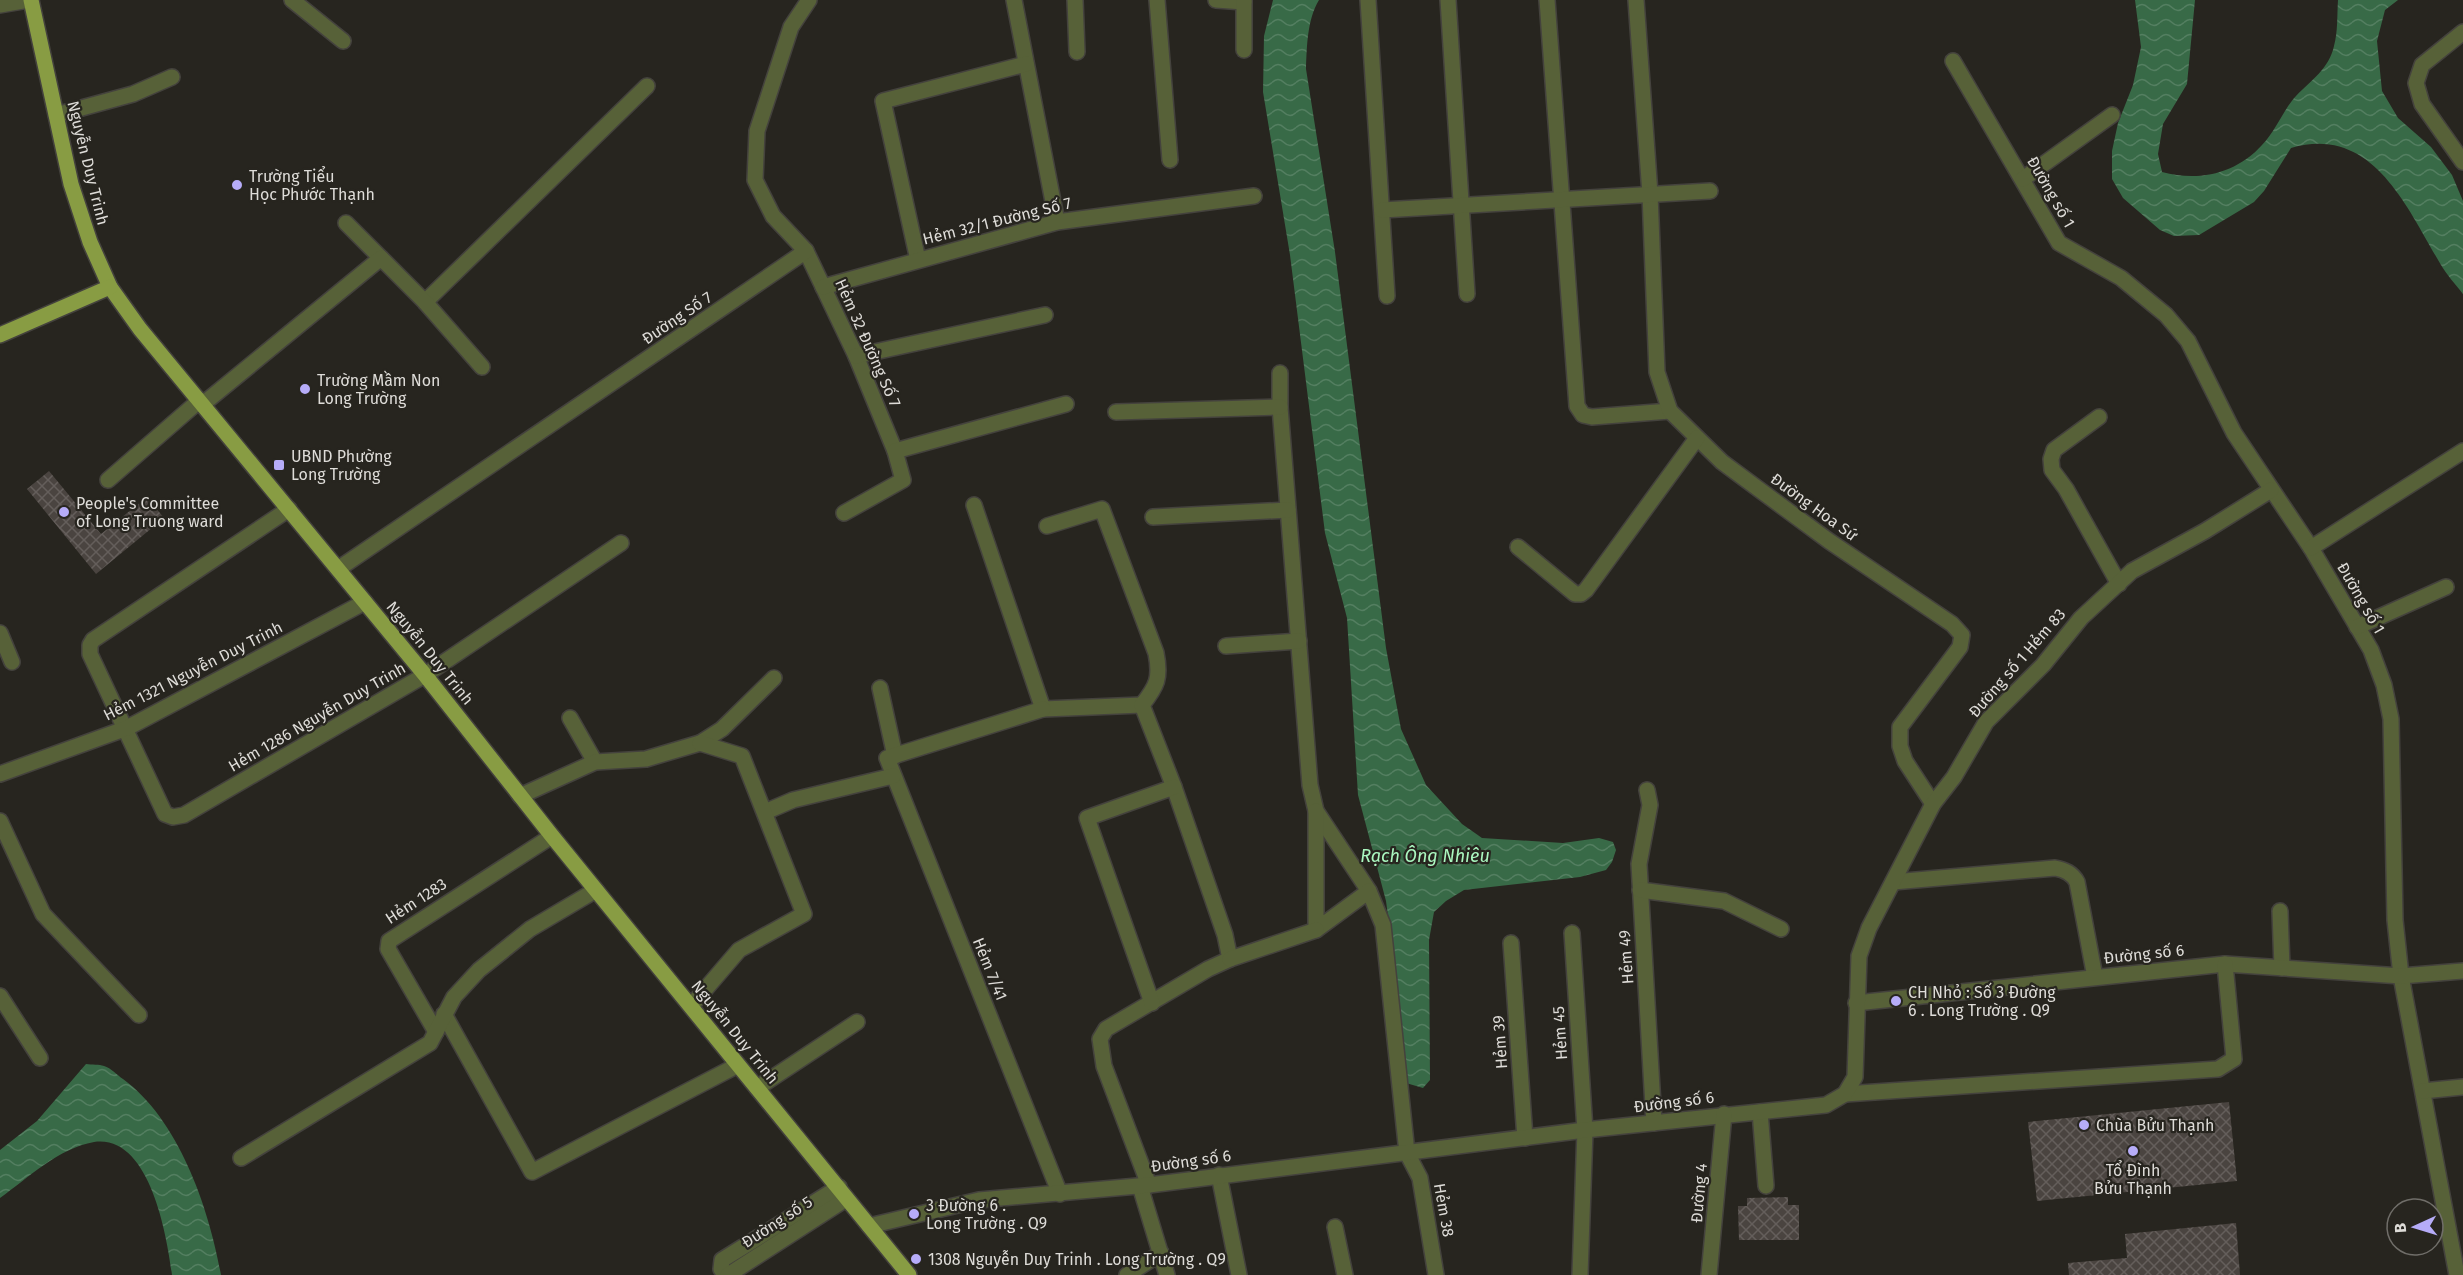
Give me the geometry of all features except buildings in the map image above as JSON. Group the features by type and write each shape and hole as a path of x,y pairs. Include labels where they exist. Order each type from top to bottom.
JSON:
{"main road":[{"name":"Nguyễn Duy Trinh","path":"30,0 74,194 90,242 110,287 140,329 425,675 552,836 909,1275"},
{"path":"0,335 110,287"}],"street":[{"path":"0,5 30,0"},
{"path":"292,0 343,41"},
{"path":"806,251 772,216 755,180 757,131 791,27 807,0"},
{"path":"1014,0 1057,222"},
{"path":"1075,0 1077,52"},
{"path":"1157,0 1170,160"},
{"path":"1216,0 1244,1 1244,50"},
{"path":"1368,0 1387,296"},
{"path":"1448,0 1467,294"},
{"path":"1547,0 1577,406 1583,415 1592,417 1670,411"},
{"name":"Đường Hoa Sứ","path":"1636,0 1650,194 1657,372 1670,411 1722,462 1828,541 1952,624 1962,635 1960,647 1900,727 1900,746 1905,761 1933,804"},
{"path":"2463,32 2422,65 2416,83 2422,104 2463,162"},
{"name":"Đường số 1","path":"1953,62 2059,243 2121,278 2166,315 2188,341 2234,433 2311,548 2371,650 2384,685 2391,719 2395,920 2401,976 2457,1275"},
{"path":"918,260 883,101 1026,64"},
{"path":"56,115 133,94 172,77"},
{"path":"425,302 647,86"},
{"path":"2023,179 2112,115"},
{"path":"1382,210 1710,191"},
{"name":"Hẻm 32/1 Đường Số 7","path":"823,287 1057,222 1254,196"},
{"path":"346,223 425,302 482,367"},
{"name":"Hẻm 32 Đường Số 7","path":"806,251 856,356 895,451 903,480 844,513"},
{"name":"Đường Số 7","path":"338,569 806,251"},
{"path":"108,480 201,402 381,258"},
{"path":"856,356 1045,315"},
{"path":"1280,373 1280,407 1310,785 1316,811 1316,930"},
{"path":"895,451 1066,404"},
{"path":"1116,412 1280,407"},
{"path":"2099,417 2054,450 2051,459 2052,470 2066,489 2119,584"},
{"path":"1518,547 1575,594 1581,594 1697,438"},
{"path":"2311,548 2463,451"},
{"name":"Đường số 1 Hẻm 83","path":"1856,1003 1859,956 1869,928 1933,804 1954,777 1986,722 2043,665 2081,618 2132,571 2205,531 2271,490"},
{"path":"974,505 1042,709"},
{"name":"Hẻm 1286 Nguyễn Duy Trinh","path":"289,509 93,640 90,645 90,654 127,728 165,814 173,817 184,815 425,675 621,543"},
{"path":"891,757 1042,709 1142,705 1156,688 1159,669 1156,653 1102,509 1047,526"},
{"path":"1152,517 1288,510"},
{"path":"2357,627 2446,588"},
{"name":"Hẻm 1321 Nguyễn Duy Trinh","path":"0,774 127,728 365,602"},
{"path":"0,633 12,662"},
{"path":"1226,646 1299,641"},
{"path":"520,796 595,762 646,759 700,743 722,729 774,678"},
{"name":"Hẻm 7/41","path":"880,688 893,776 1060,1194"},
{"path":"1142,705 1174,787 1225,935 1230,958"},
{"path":"570,718 595,762"},
{"path":"691,1006 739,950 804,914 742,756 700,743"},
{"path":"765,812 793,800 893,776"},
{"path":"1152,1003 1087,818 1174,787"},
{"name":"Hẻm 49","path":"1647,790 1650,805 1639,864 1654,1123"},
{"path":"1316,811 1369,891 1383,925 1407,1153"},
{"path":"0,820 43,914 139,1015"},
{"name":"Hẻm 1283","path":"436,1032 388,949 389,941 552,836"},
{"path":"1893,882 2055,868 2074,875 2078,882 2095,977"},
{"path":"241,1158 430,1043 454,997 479,970 530,929 596,890"},
{"path":"1640,890 1724,901 1781,929"},
{"path":"1167,1275 1145,1186 1104,1066 1100,1039 1106,1029 1209,969 1230,958 1316,930 1369,891"},
{"path":"2280,911 2283,968"},
{"name":"Hẻm 45","path":"1572,933 1585,1130 1580,1275"},
{"name":"Hẻm 39","path":"1511,943 1525,1138"},
{"name":"Đường số 6","path":"1856,1003 2225,964 2401,976 2463,970"},
{"name":"Đường số 6","path":"869,1226 979,1200 1145,1186 1585,1130 1826,1105 1845,1094 2218,1069 2234,1059 2225,964"},
{"path":"0,996 40,1058"},
{"path":"1845,1094 1855,1077 1856,1003"},
{"path":"444,1014 532,1172 738,1065"},
{"path":"757,1088 857,1022"},
{"path":"2422,1091 2463,1088"},
{"path":"1760,1112 1766,1186"},
{"name":"Đường 4","path":"1709,1275 1724,1114"},
{"name":"Hẻm 38","path":"1407,1153 1420,1178 1433,1272"},
{"path":"1219,1175 1239,1275"},
{"name":"Đường số 5","path":"726,1275 843,1193"},
{"path":"1335,1227 1345,1275"},
{"path":"1127,1275 1161,1253"}],"water":[{"name":"Rạch Ông Nhiêu","path":"1273,0 1319,0 1310,25 1306,69 1335,252 1386,648 1401,729 1426,785 1462,824 1482,838 1563,843 1599,838 1613,842 1616,850 1606,870 1580,877 1464,890 1434,912 1429,940 1430,1080 1423,1088 1406,1083 1402,1059 1398,991 1386,901 1358,795 1347,618 1325,533 1290,255 1263,92 1264,36"},
{"path":"2135,0 2195,0 2187,84 2163,124 2158,154 2162,172 2189,176 2216,173 2228,169 2252,155 2267,139 2291,102 2319,74 2332,54 2337,29 2338,0 2398,0 2385,10 2377,41 2382,91 2398,118 2431,147 2452,175 2463,201 2463,294 2443,269 2415,219 2384,176 2366,159 2344,148 2320,144 2291,148 2264,191 2254,202 2199,235 2174,236 2160,230 2123,198 2112,179 2112,151 2118,123 2133,85 2141,47"},
{"path":"86,1064 107,1067 143,1096 175,1141 199,1194 216,1249 221,1275 172,1275 166,1237 152,1191 142,1170 129,1154 113,1144 94,1142 68,1150 0,1198 0,1150 37,1121"}],"place":[{"name":"Trường Tiểu Học Phước Thạnh","path":"237,185"},
{"name":"Trường Mầm Non Long Trường","path":"305,389"},
{"name":"UBND Phường Long Trường","path":"279,465"},
{"name":"People's Committee of Long Truong ward","path":"64,512"},
{"name":"CH Nhỏ : Số 3 Đường 6 . Long Trường . Q9","path":"1896,1001"},
{"name":"Chùa Bửu Thạnh","path":"2084,1125"},
{"name":"Tổ Đình Bửu Thạnh","path":"2133,1151"},
{"name":"3 Đường 6 . Long Trường . Q9","path":"914,1214"},
{"name":"1308 Nguyễn Duy Trinh . Long Trường . Q9","path":"916,1259"}]}
